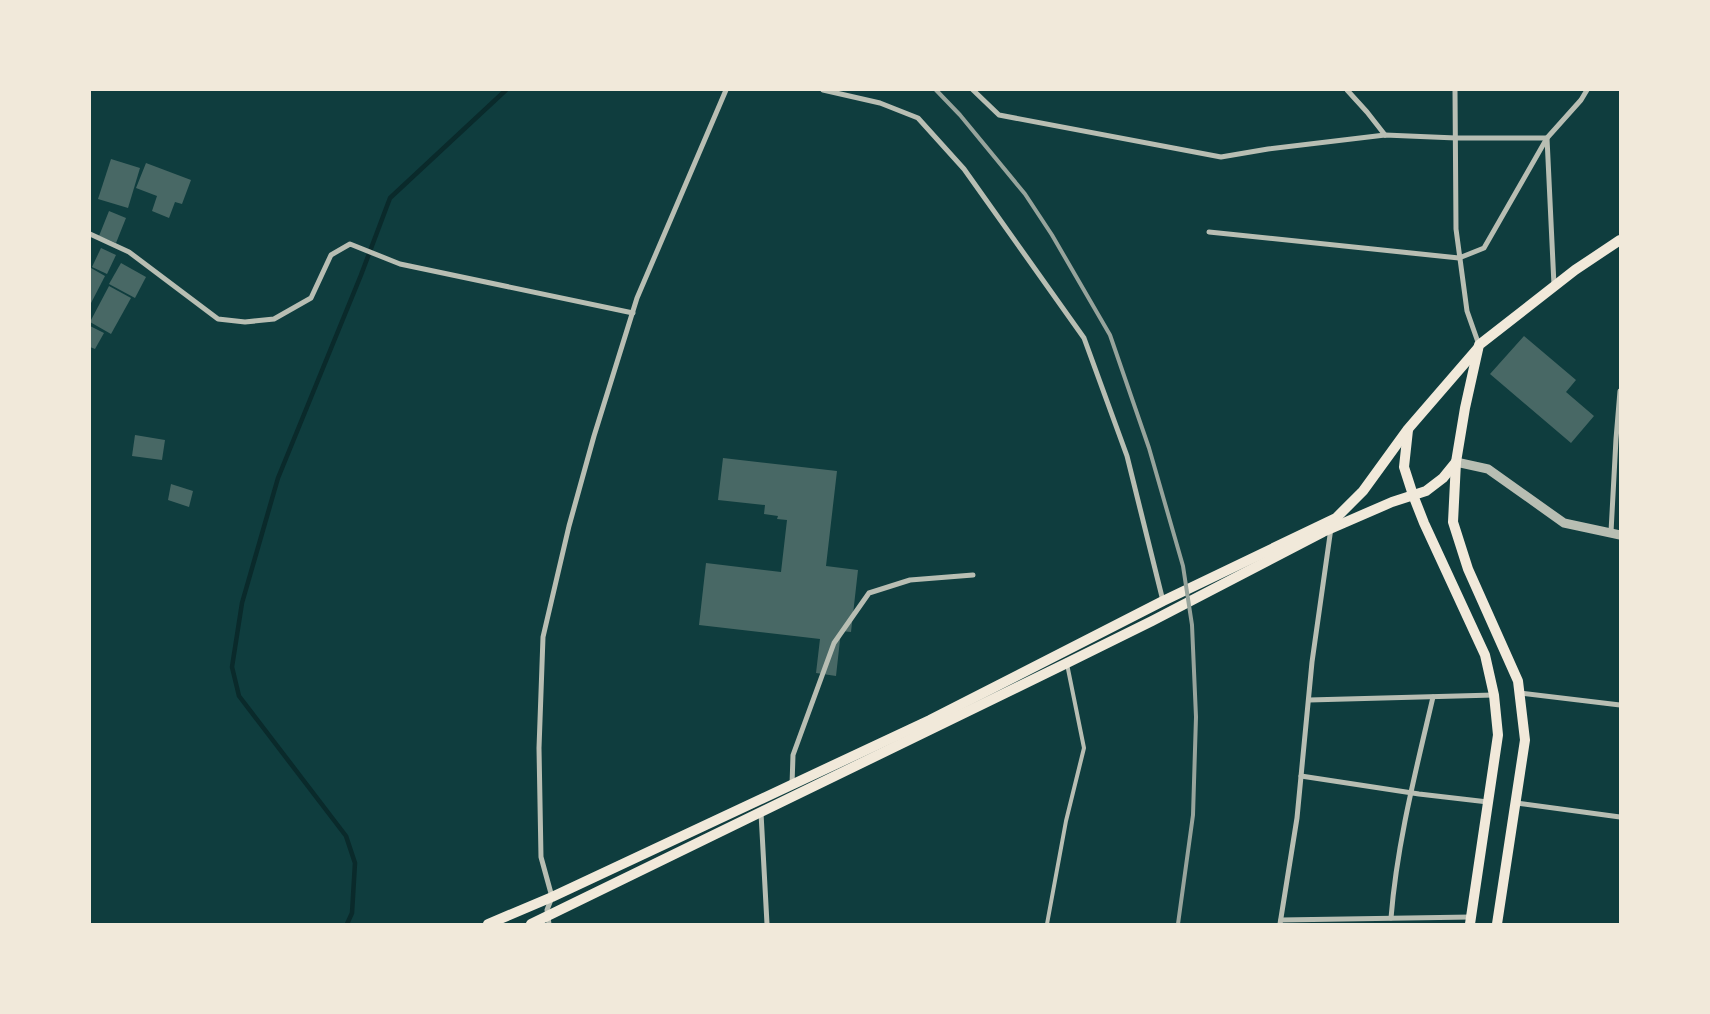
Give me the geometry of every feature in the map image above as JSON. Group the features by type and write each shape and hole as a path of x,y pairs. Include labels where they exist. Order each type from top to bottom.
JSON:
{"main road":[{"path":"488,924 552,897 930,720 1163,601 1336,518 1363,491 1408,429 1478,346 1554,286 1620,240"},
{"path":"1478,346 1456,462 1453,522 1468,569 1518,681 1525,740 1497,924"},
{"path":"1408,429 1404,467 1413,496 1485,655 1494,695 1498,735 1470,920"},
{"path":"531,924 548,920 1067,663 1331,528 1392,502 1426,491 1443,478 1456,462"}],"street":[{"path":"548,920 547,910 552,897 541,857 539,748 543,637 569,526 594,436 637,298 726,90"},
{"path":"823,90 880,103 918,118 964,169 1084,338 1127,456 1163,601"},
{"path":"973,90 999,115 1220,157 1268,149 1385,135 1456,138 1546,138"},
{"path":"1347,90 1385,135"},
{"path":"1455,90 1456,229 1467,312 1478,346"},
{"path":"1209,232 1460,258 1484,248 1546,138 1581,100 1587,90"},
{"path":"1546,138 1554,286"},
{"path":"90,234 129,252 218,319 245,322 274,318 311,298 331,255 350,244 400,264 633,313"},
{"path":"1456,462 1488,469 1564,523 1616,533 1613,485 1620,391"},
{"path":"1613,485 1620,485"},
{"path":"1331,528 1312,662 1297,818 1280,922 1391,918 1470,920"},
{"path":"792,785 793,755 834,643 869,593 910,580 973,575"},
{"path":"1519,692 1620,705"},
{"path":"1309,700 1494,695"},
{"path":"1391,918 1394,882 1410,793 1433,697"},
{"path":"1301,776 1410,793 1488,802"},
{"path":"1516,803 1620,817"},
{"path":"761,813 767,924"}],"lane":[{"path":"1047,924 1066,821 1084,748 1067,663"}],"building":[{"path":"111,159 140,168 128,208 98,199"},
{"path":"146,163 191,180 182,204 175,202 169,218 152,211 157,196 136,188"},
{"path":"109,211 126,218 116,243 99,236"},
{"path":"101,248 116,255 107,274 92,267"},
{"path":"121,263 146,277 135,298 109,284"},
{"path":"90,269 105,276 90,305"},
{"path":"109,286 131,298 111,334 90,322"},
{"path":"90,326 104,333 95,349 90,347"},
{"path":"1524,336 1576,380 1566,392 1594,416 1571,443 1490,374"},
{"path":"135,435 165,440 162,460 132,456"},
{"path":"723,458 837,471 826,566 858,570 851,632 841,631 836,676 816,673 820,639 699,625 706,563 781,572 787,520 777,519 778,516 764,514 765,505 718,500"},
{"path":"171,484 193,491 189,507 168,500"}],"waterway":[{"path":"347,924 352,913 355,863 346,836 239,696 232,667 242,603 278,478 361,275 390,198 506,90"}],"railway":[{"path":"936,90 960,115 1025,194 1052,235 1110,335 1149,448 1183,566 1192,625 1196,717 1193,815 1178,924"}]}
